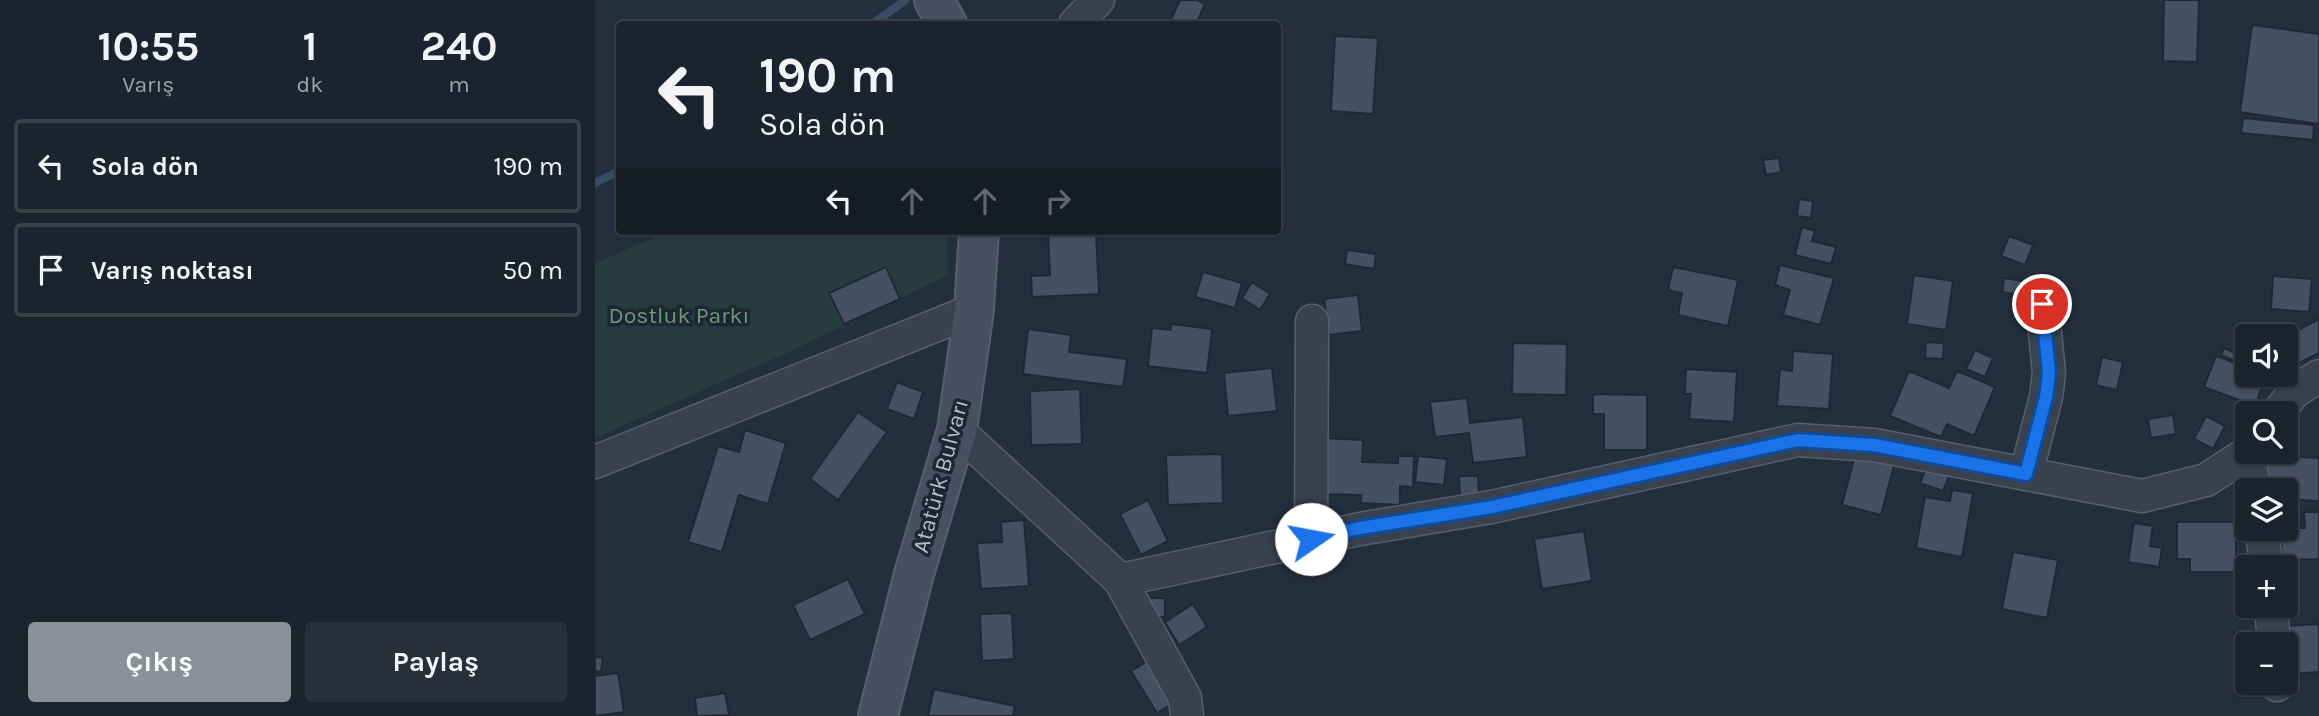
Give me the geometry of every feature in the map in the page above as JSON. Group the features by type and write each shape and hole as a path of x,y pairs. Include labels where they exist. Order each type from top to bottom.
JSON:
{"main road":[{"path":"935,0 946,21"},
{"name":"Atatürk Bulvarı","path":"877,716 914,574 957,430 974,310 979,235"}],"street":[{"path":"1078,21 1098,0"},
{"path":"2026,474 2046,397 2049,373 2042,304"},
{"path":"595,462 974,310"},
{"path":"1311,539 1312,321"},
{"path":"2287,401 2294,392 2319,376"},
{"path":"957,430 1120,580 1185,698 1187,716"},
{"path":"1120,580 1360,528 1492,507 1798,440 1874,445 2142,496 2206,480 2235,461"}],"green space":[{"name":"Dostluk Parkı","path":"660,235 947,235 948,275 789,352 595,438 595,263"}],"building":[{"path":"1180,0 1197,0 1205,4 1197,21 1170,21"},
{"path":"2164,0 2199,0 2197,62 2163,61"},
{"path":"2252,25 2319,34 2319,124 2240,112"},
{"path":"1335,36 1378,38 1373,114 1331,111"},
{"path":"2243,118 2314,125 2313,140 2241,133"},
{"path":"1779,158 1781,172 1766,175 1763,160"},
{"path":"1799,199 1813,201 1811,218 1797,216"},
{"path":"1802,227 1815,231 1812,241 1836,247 1831,264 1795,255"},
{"path":"1048,235 1096,235 1099,294 1032,297 1031,276 1050,275"},
{"path":"2009,236 2033,245 2025,265 2001,256"},
{"path":"1347,250 1376,254 1374,269 1345,264"},
{"path":"1780,265 1834,278 1820,325 1783,315 1790,290 1775,285"},
{"path":"886,267 900,299 844,324 829,293"},
{"path":"1673,267 1738,280 1728,326 1678,315 1682,293 1668,290"},
{"path":"1203,272 1242,283 1235,308 1195,297"},
{"path":"1914,275 1953,281 1946,330 1907,324"},
{"path":"2273,276 2312,279 2309,312 2271,309"},
{"path":"2004,278 2034,283 2031,297 2002,292"},
{"path":"1252,282 1270,294 1260,310 1242,298"},
{"path":"1358,295 1362,331 1329,335 1324,299"},
{"path":"2319,319 2319,353 2298,364 2298,343 2298,330"},
{"path":"1171,324 1212,329 1207,373 1148,366 1152,328 1171,330"},
{"path":"1028,329 1071,335 1069,352 1127,359 1123,387 1023,374"},
{"path":"1926,342 1944,343 1943,359 1925,358"},
{"path":"1513,343 1567,344 1566,395 1512,394"},
{"path":"2224,348 2235,353 2235,361 2221,355"},
{"path":"1975,350 1993,358 1985,377 1966,369"},
{"path":"1793,351 1833,354 1829,409 1777,406 1780,369 1792,371"},
{"path":"2216,356 2235,363 2235,387 2262,387 2257,401 2242,401 2204,387"},
{"path":"2102,357 2123,362 2117,390 2096,385"},
{"path":"1272,368 1277,411 1228,416 1224,373"},
{"path":"1686,369 1737,372 1734,422 1689,419 1691,394 1685,394"},
{"path":"1909,371 1949,388 1957,371 1995,387 1974,436 1947,424 1941,437 1890,416"},
{"path":"897,382 923,392 914,419 887,409"},
{"path":"1080,389 1082,444 1031,445 1030,391"},
{"path":"1593,394 1647,395 1647,450 1604,450 1604,414 1593,414"},
{"path":"1467,398 1470,423 1523,417 1527,457 1473,463 1469,433 1435,437 1430,402"},
{"path":"858,412 887,432 838,500 810,479"},
{"path":"2173,415 2176,434 2151,438 2148,419"},
{"path":"2206,416 2225,426 2213,449 2194,439"},
{"path":"745,430 786,443 768,504 739,495 722,552 688,542 718,446 739,452"},
{"path":"1324,438 1363,440 1362,462 1398,463 1398,456 1414,456 1413,487 1400,486 1400,505 1361,503 1361,495 1322,494"},
{"path":"1222,454 1223,503 1168,505 1166,455"},
{"path":"1855,455 1894,465 1881,515 1842,505"},
{"path":"1418,456 1447,459 1444,485 1415,482"},
{"path":"2298,457 2319,458 2319,501 2298,500 2298,478 2265,478 2265,464 2298,464"},
{"path":"1927,466 1950,474 1943,491 1920,483"},
{"path":"1459,476 1478,476 1479,496 1460,496"},
{"path":"1952,490 1973,493 1962,557 1916,548 1925,497 1950,501"},
{"path":"1148,500 1168,541 1141,555 1120,514"},
{"path":"2304,512 2319,512 2319,559 2298,560 2298,555 2282,555 2281,541 2298,541 2298,528 2305,528"},
{"path":"1024,520 1029,586 981,589 977,543 1002,542 1001,522"},
{"path":"2177,522 2235,522 2235,572 2190,572 2190,559 2177,559"},
{"path":"2134,523 2153,526 2150,546 2162,548 2159,567 2128,562"},
{"path":"1584,531 1592,581 1542,589 1534,539"},
{"path":"2013,552 2058,560 2047,618 2002,609"},
{"path":"848,579 865,614 810,640 793,605"},
{"path":"1147,598 1165,598 1165,617 1148,617"},
{"path":"1193,604 1207,627 1179,645 1165,622"},
{"path":"1012,613 1014,659 982,661 980,614"},
{"path":"2319,624 2319,672 2298,673 2298,632 2284,632 2284,626"},
{"path":"595,657 603,658 601,672 595,671"},
{"path":"1149,660 1175,702 1157,713 1131,671"},
{"path":"618,673 624,712 595,716 595,676"},
{"path":"934,689 1015,706 1013,716 928,716"},
{"path":"725,693 729,715 697,716 695,698"}],"waterway":[{"path":"876,21 906,0"},
{"path":"595,183 616,172"}],"route":[{"path":"1311,539 1360,528 1492,507 1798,440 1874,445 2026,474 2046,397 2049,373 2042,304"}]}
